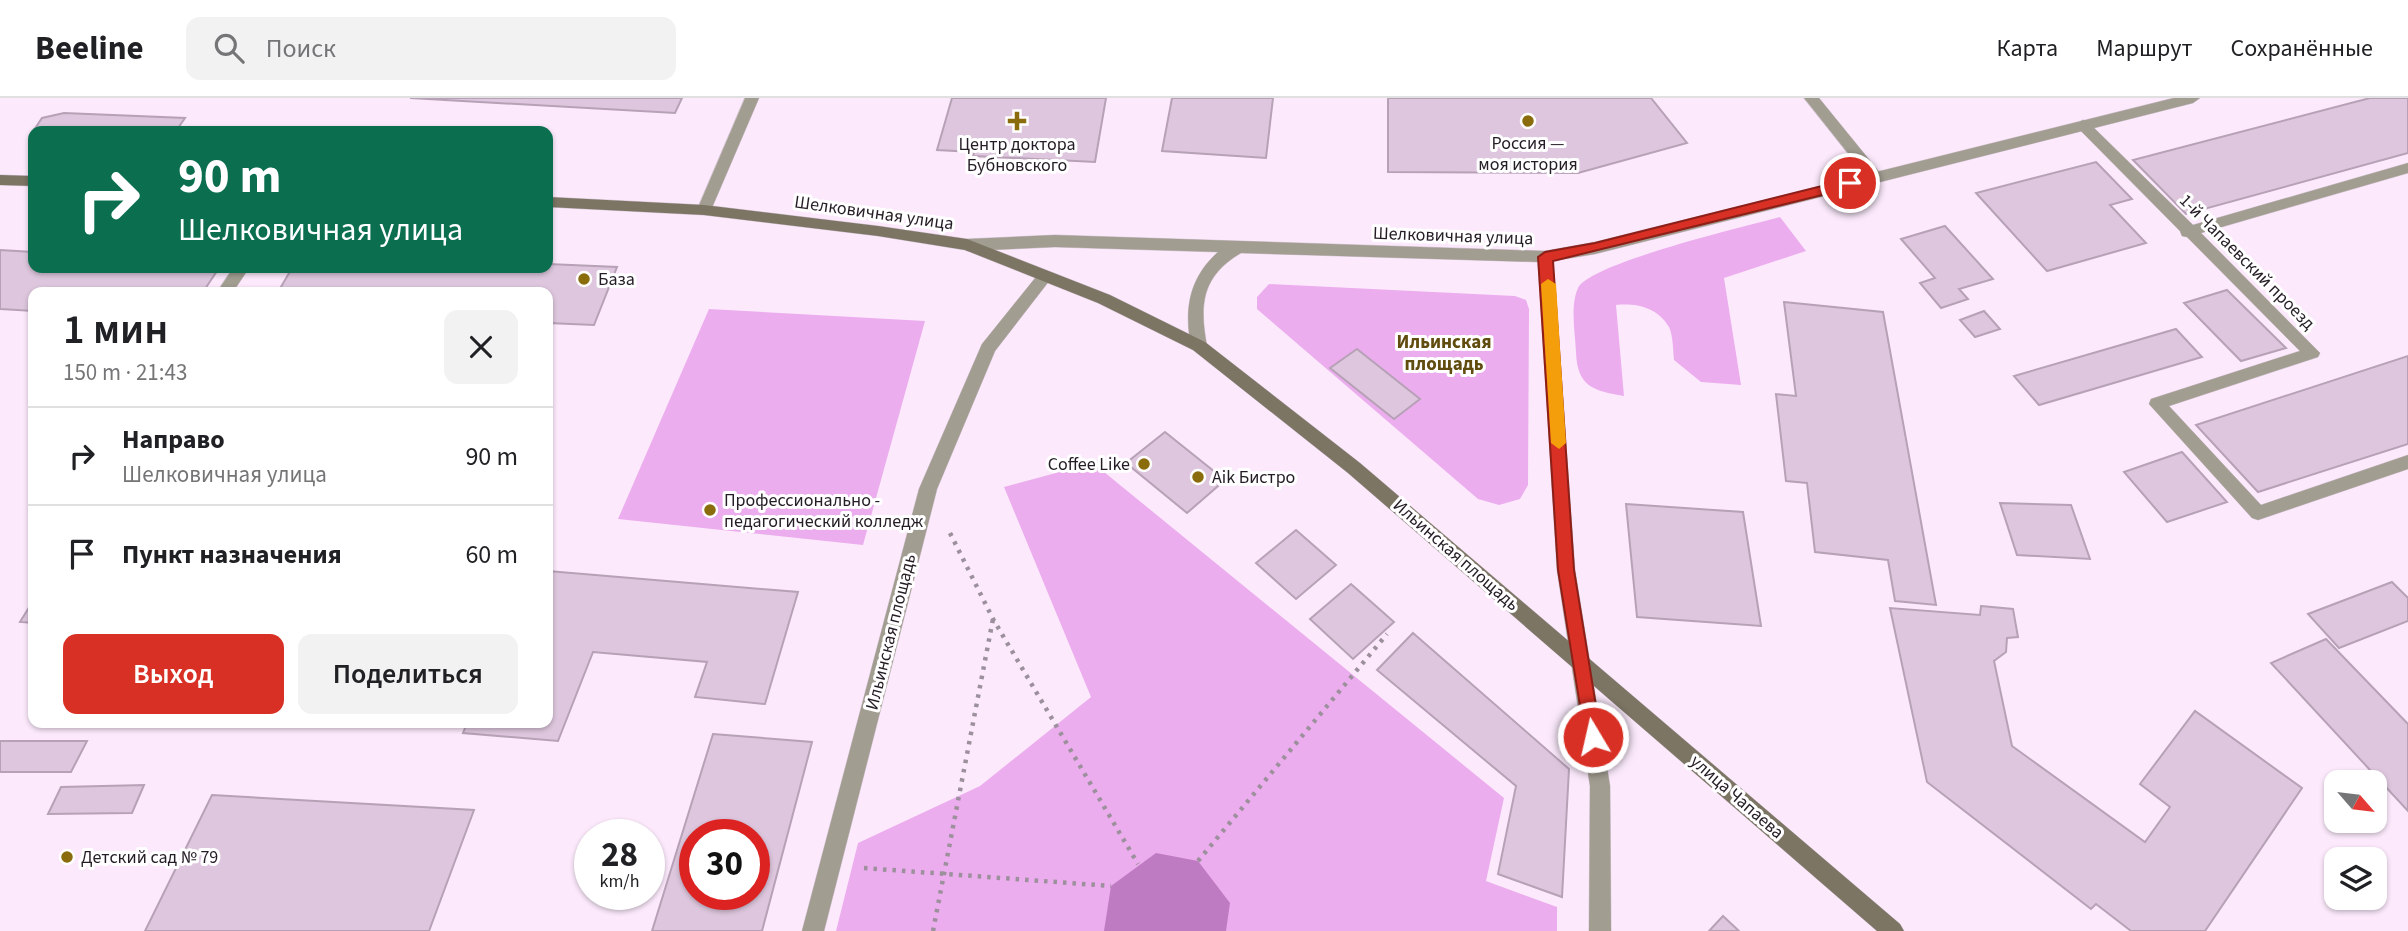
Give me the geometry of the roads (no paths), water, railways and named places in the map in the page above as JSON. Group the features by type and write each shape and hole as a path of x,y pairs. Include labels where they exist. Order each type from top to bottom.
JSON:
{"street":[{"path":"704,210 752,98"},
{"path":"1811,98 1875,177"},
{"name":"Шелковичная улица","path":"553,202 704,210 878,231 967,245 1055,241 1545,257 1595,248 2193,98"},
{"name":"1-й Чапаевский проезд","path":"2083,125 2129,168 2187,232 2312,354 2157,404 2258,513 2408,462"},
{"path":"2187,232 2408,168"},
{"path":"0,180 28,181"},
{"name":"Ильинская площадь","path":"967,245 1104,299 1199,346 1354,468 1581,664"},
{"path":"1199,346 1194,322 1202,280 1222,256 1238,247"},
{"path":"1545,257 1566,570 1601,786 1600,931"},
{"name":"Ильинская площадь","path":"814,931 928,489 988,348 1045,276"},
{"name":"улица Чапаева","path":"1581,664 1893,931"}],"place":[{"name":"Центр доктора Бубновского","path":"1017,121"},
{"name":"Россия — моя история","path":"1528,121"},
{"name":"База","path":"584,279"},
{"name":"Coffee Like","path":"1144,464"},
{"name":"Aik Бистро","path":"1198,477"},
{"name":"Профессионально - педагогический колледж","path":"710,510"},
{"name":"Детский сад № 79","path":"67,857"}],"district":[{"name":"Ильинская площадь","path":"1444,353"}]}
